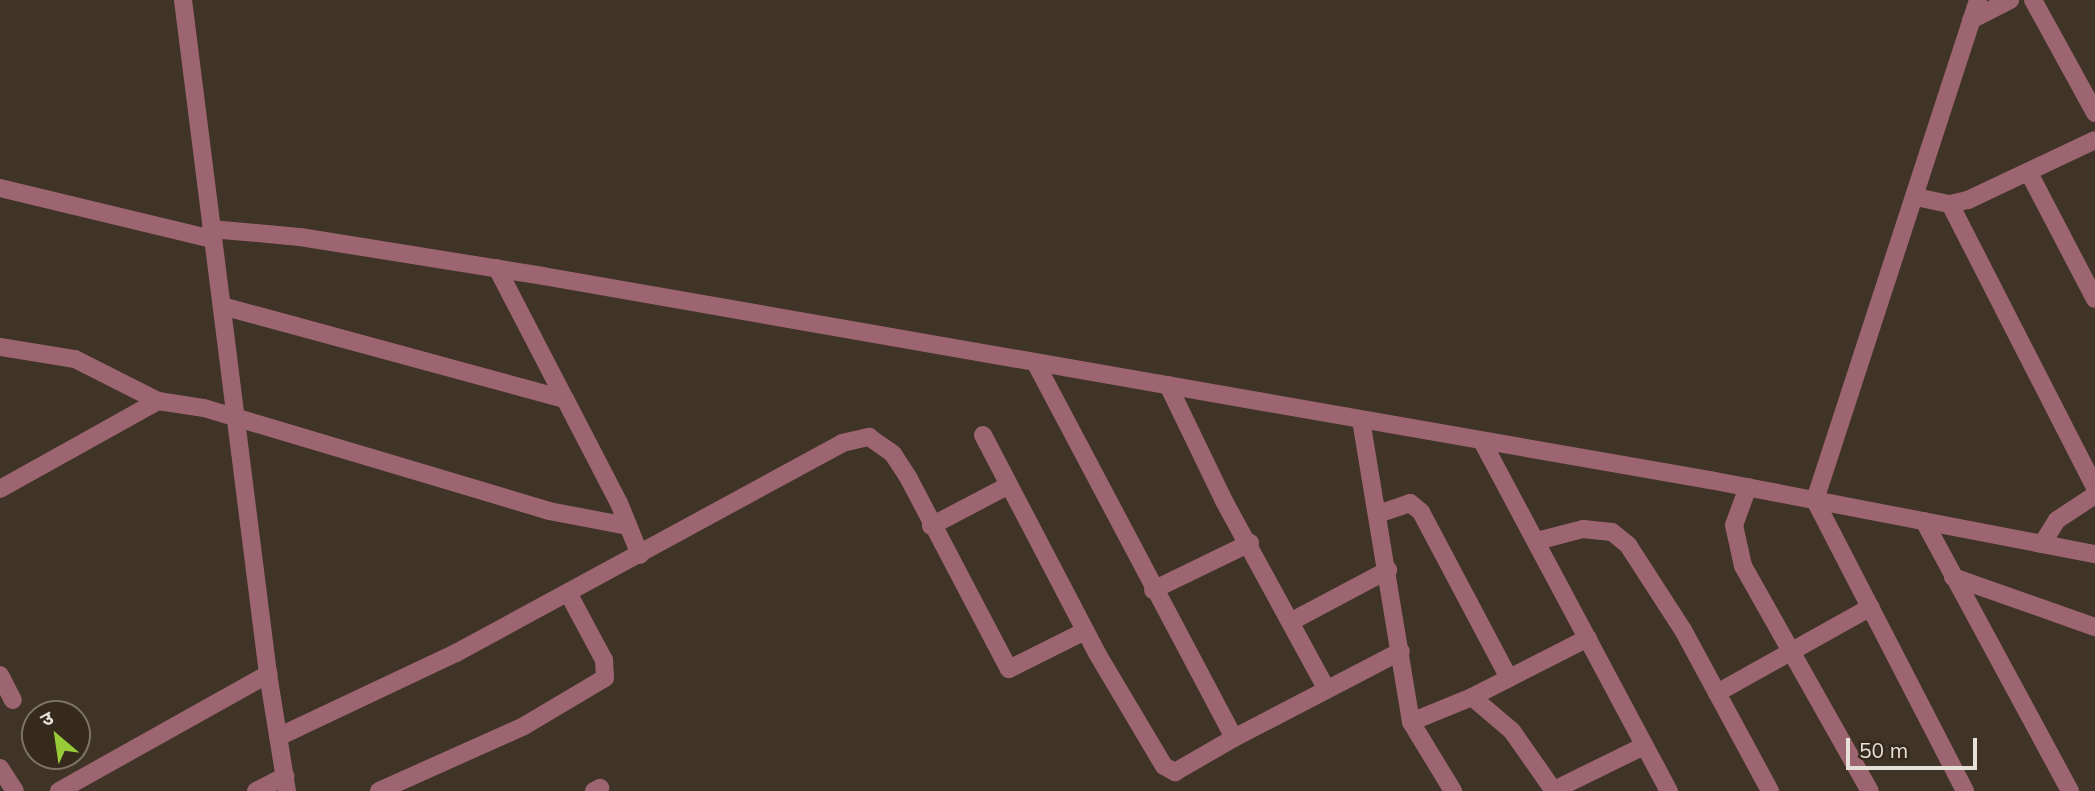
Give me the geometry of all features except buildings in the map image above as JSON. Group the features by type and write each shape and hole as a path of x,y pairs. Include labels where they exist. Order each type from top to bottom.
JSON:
{"street":[{"path":"183,0 268,674 286,783 256,791"},
{"path":"1965,791 1815,500 1916,197 1978,0"},
{"path":"1971,20 2010,0"},
{"path":"2033,0 2095,113"},
{"path":"1916,197 1950,204 1987,194 2095,140"},
{"path":"2029,173 2095,299"},
{"path":"0,188 211,230 300,237 497,268 1168,385 1483,443 1748,487 2095,554"},
{"path":"1950,204 2095,487"},
{"path":"497,268 565,399 640,555"},
{"path":"222,306 565,399"},
{"path":"0,347 75,359 158,401 237,418 549,511 628,526"},
{"path":"1035,362 1153,590 1234,738"},
{"path":"1168,385 1224,501 1250,543 1326,688"},
{"path":"0,489 158,401"},
{"path":"1361,420 1388,570 1411,722 1453,791"},
{"path":"983,435 1085,631 1169,772 1188,767 1234,738 1401,651"},
{"path":"278,737 456,653 842,443 869,437 893,454 1009,669 1023,666 1085,631"},
{"path":"1483,443 1669,791"},
{"path":"931,526 1009,485"},
{"path":"1748,487 1734,525 1736,548 1870,791"},
{"path":"2042,544 2057,520 2095,495"},
{"path":"1378,514 1410,503 1421,512 1509,678"},
{"path":"1924,521 2070,791"},
{"path":"1537,541 1583,529 1612,532 1620,539 1645,568 1770,791"},
{"path":"1153,590 1250,543"},
{"path":"1292,621 1388,570"},
{"path":"1953,577 2095,627"},
{"path":"379,791 524,726 605,678 604,660 568,593"},
{"path":"1717,693 1871,607"},
{"path":"1411,722 1472,697 1588,638"},
{"path":"59,791 268,674"},
{"path":"0,676 13,700"},
{"path":"1472,697 1512,731 1554,791 1644,746"},
{"path":"0,768 15,791"}]}
